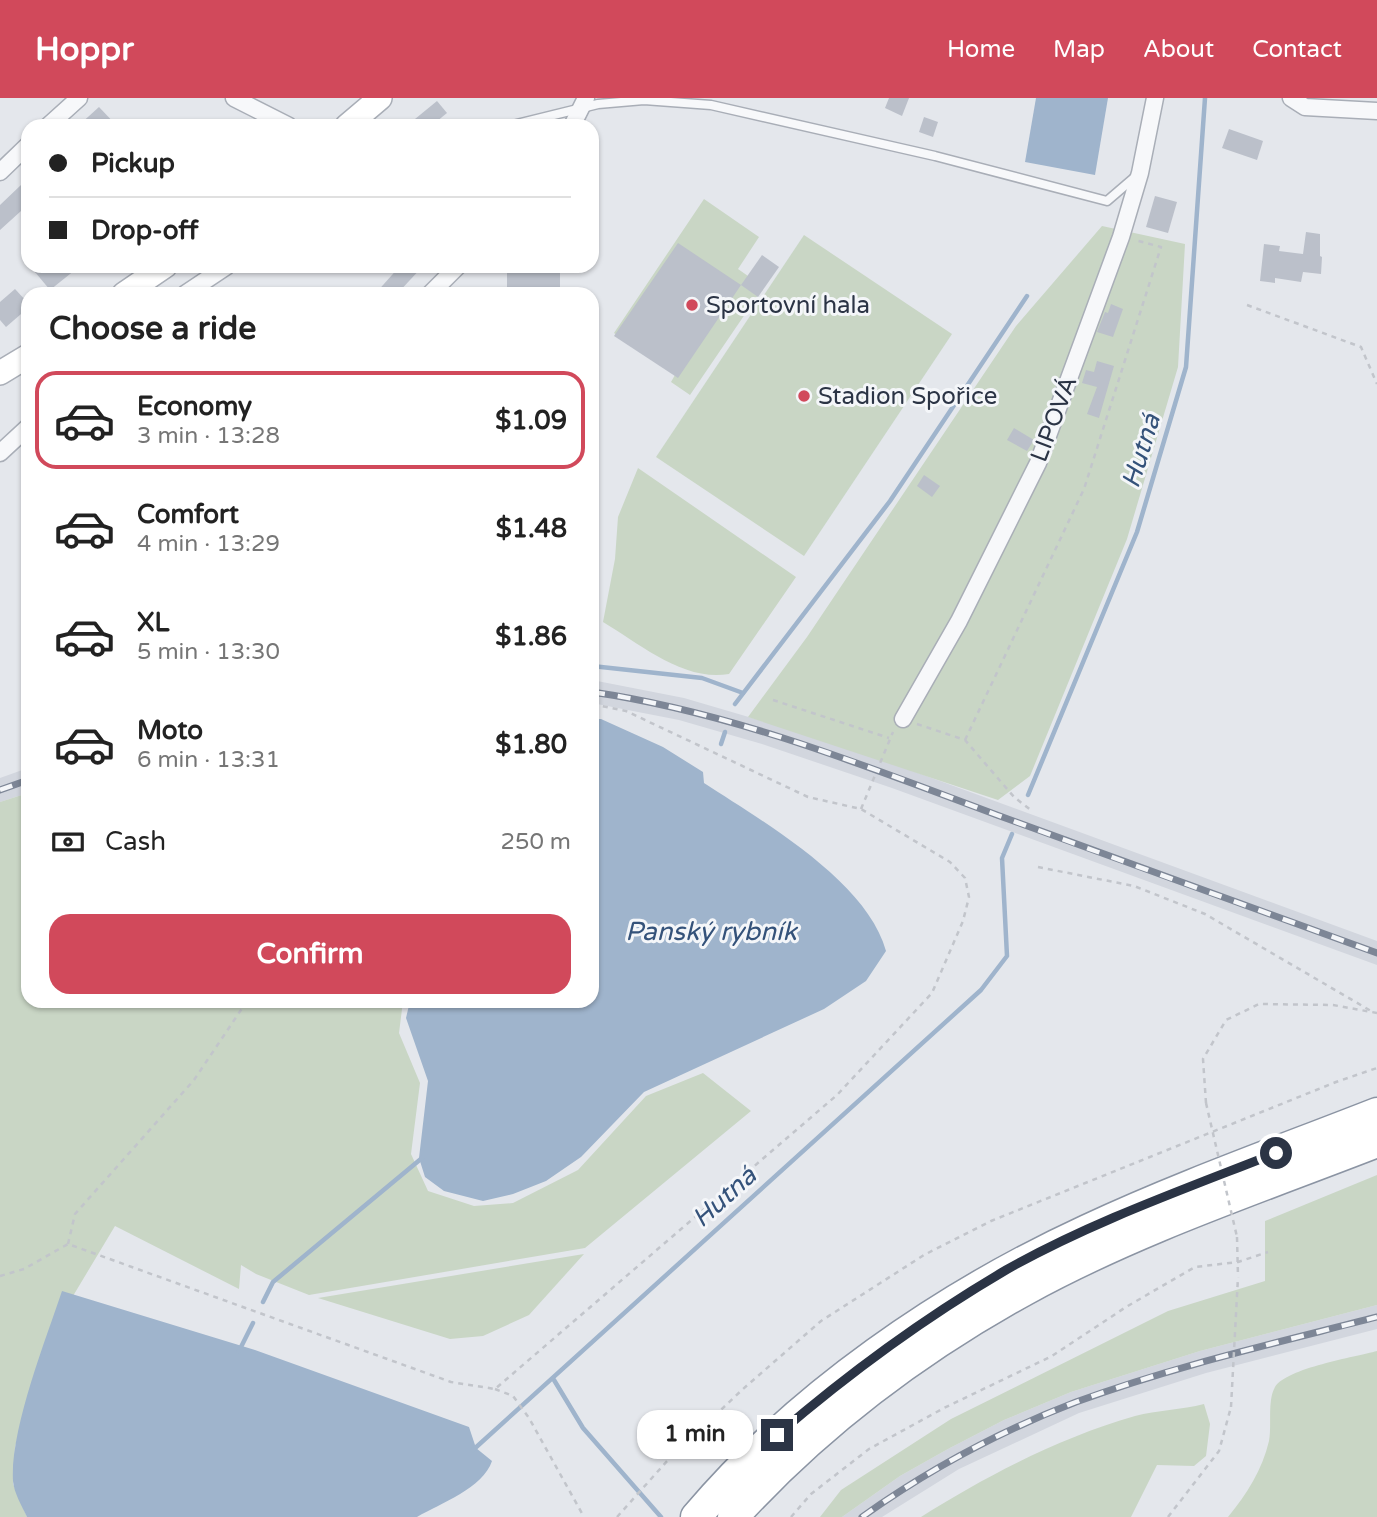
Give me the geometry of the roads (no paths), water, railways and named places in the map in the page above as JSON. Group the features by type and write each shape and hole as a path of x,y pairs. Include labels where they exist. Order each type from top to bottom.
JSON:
{"highway":[{"path":"700,1513 777,1435 826,1392 883,1349 1008,1269 1087,1230 1377,1114"},
{"path":"733,1517 798,1450 835,1419 898,1369 959,1328 1027,1289 1113,1247 1377,1142"}],"street":[{"path":"56,119 79,98"},
{"path":"234,98 275,119"},
{"path":"354,119 380,98"},
{"name":"LIPOVÁ","path":"903,719 959,621 1038,463 1121,237 1140,173 1155,98"},
{"path":"1291,98 1305,107 1377,111"},
{"path":"576,119 584,103"},
{"path":"0,172 21,152"},
{"path":"135,287 155,273"},
{"path":"196,287 216,273"},
{"path":"437,287 450,273"},
{"path":"0,373 21,360"},
{"path":"0,453 21,434"}],"lane":[{"path":"532,119 584,103 644,100 711,105 935,156 1107,201 1140,173"}],"water":[{"path":"1036,98 1108,98 1095,175 1025,162"},
{"name":"Panský rybník","path":"599,719 663,747 703,772 704,783 810,855 858,901 875,925 886,951 866,981 824,1009 644,1092 581,1157 546,1181 513,1194 483,1201 444,1191 425,1177 419,1158 428,1081 406,1018 408,1008 599,1008"},
{"path":"62,1291 255,1350 469,1427 476,1448 492,1461 487,1471 471,1487 417,1517 27,1517 13,1481 17,1437 30,1386"}],"waterway":[{"name":"Hutná","path":"1028,795 1137,532 1186,367 1205,98"},
{"path":"735,704 890,501 1027,296"},
{"path":"599,667 702,678 743,693"},
{"path":"721,744 725,732"},
{"name":"Hutná","path":"473,1450 981,990 1007,956 1002,858 1012,834"},
{"path":"263,1302 273,1282 422,1158"},
{"path":"239,1351 253,1323"},
{"path":"554,1380 583,1428 661,1517"}],"railway":[{"path":"599,693 696,713 798,743 1377,953"},
{"path":"0,790 21,782"},
{"path":"862,1517 965,1453 1076,1402 1188,1366 1377,1317"}],"place":[{"name":"Sportovní hala","path":"692,305"},
{"name":"Stadion Spořice","path":"804,396"}]}
